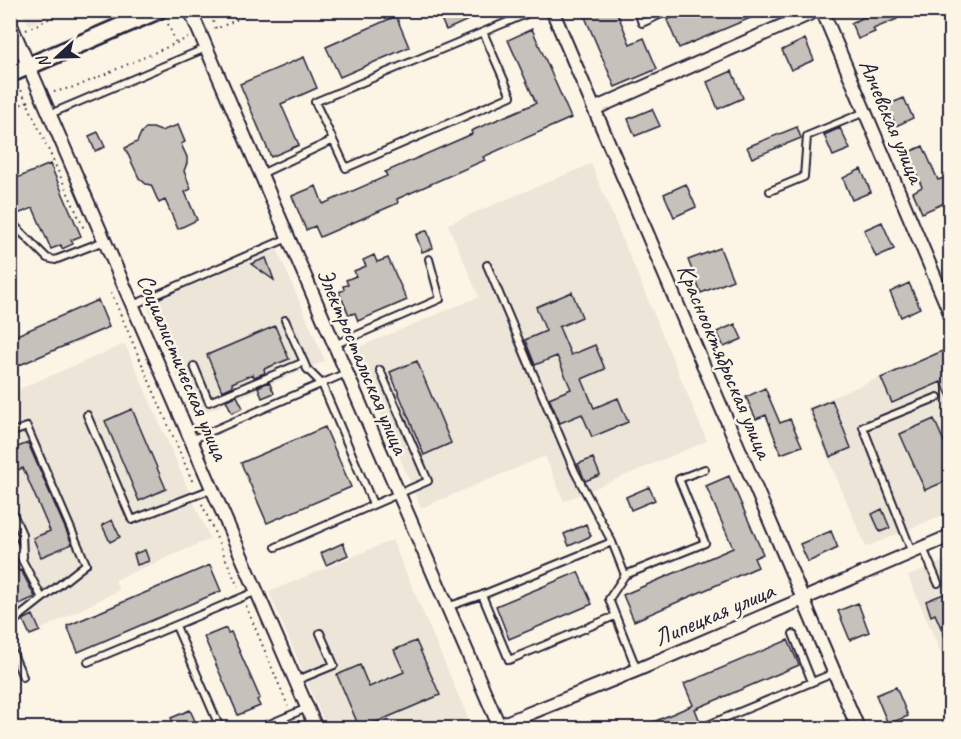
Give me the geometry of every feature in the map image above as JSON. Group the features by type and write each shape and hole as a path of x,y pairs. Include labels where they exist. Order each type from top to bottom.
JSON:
{"main road":[{"path":"12,74 163,16"}],"street":[{"name":"Электростальская улица","path":"190,10 497,728"},
{"name":"Краснооктябрьская улица","path":"552,10 858,729"},
{"path":"594,109 820,10"},
{"name":"Алчевская улица","path":"820,10 951,313"},
{"name":"Социалистическая улица","path":"13,29 315,729"},
{"name":"Липецкая улица","path":"497,728 951,536"}],"lane":[{"path":"483,32 511,96 346,168 315,102 483,32 536,10"},
{"path":"637,10 642,23 670,10"},
{"path":"50,114 206,48"},
{"path":"770,192 804,177 807,136 865,112"},
{"path":"261,174 333,140"},
{"path":"10,226 16,227 47,258 55,260 105,241"},
{"path":"133,305 288,238"},
{"path":"333,345 440,299 429,259"},
{"path":"487,265 575,472 612,542 625,575"},
{"path":"285,320 307,369 322,384 373,504"},
{"path":"194,366 209,402 304,362"},
{"path":"276,547 428,481 380,370"},
{"path":"191,440 345,373"},
{"path":"938,397 863,427 918,550 938,583"},
{"path":"87,415 132,520 212,488"},
{"path":"10,433 27,427 86,564 20,616 11,626"},
{"path":"637,669 609,599 625,575 705,543 679,479 705,469"},
{"path":"10,507 22,534 23,560"},
{"path":"10,537 42,598"},
{"path":"447,607 612,542"},
{"path":"88,662 257,591"},
{"path":"482,595 509,660 615,616"},
{"path":"176,626 220,729"},
{"path":"295,681 334,665 320,633"},
{"path":"793,634 812,682"},
{"path":"10,647 23,677"},
{"path":"709,729 710,724 834,673"},
{"path":"260,729 307,708"}],"path":[{"path":"13,29 67,10"},
{"path":"209,10 216,29 258,10"},
{"path":"163,16 176,43"},
{"path":"10,110 27,102 12,74"}],"shaded area":[{"path":"22,11 60,11 29,25"},
{"path":"591,164 707,441 564,501 545,456 421,508 354,349 479,297 448,224"},
{"path":"277,249 325,361 194,417 147,305"},
{"path":"125,344 210,539 115,580 119,590 30,635 11,589 10,393"},
{"path":"947,349 950,358 950,512 866,547 807,408"},
{"path":"392,540 468,718 442,728 327,728 269,592"},
{"path":"950,558 950,674 908,576"}],"building":[{"path":"437,10 490,10 446,30"},
{"path":"582,10 616,10 630,44 644,38 657,69 615,87"},
{"path":"689,10 767,11 679,48 667,20"},
{"path":"880,10 893,10 897,19 873,29 875,32 858,39 851,23"},
{"path":"396,16 409,47 340,77 326,47"},
{"path":"532,29 571,118 397,199 398,203 320,237 315,226 306,230 292,196 316,186 323,204 387,176 385,172 472,134 471,131 536,103 508,40"},
{"path":"805,39 814,60 791,70 782,50"},
{"path":"304,57 317,88 281,104 299,145 271,157 240,84"},
{"path":"732,71 743,98 718,109 707,82"},
{"path":"904,98 913,118 896,126 887,105"},
{"path":"652,109 660,126 635,136 628,119"},
{"path":"178,125 185,142 181,144 187,157 184,171 191,189 185,192 197,220 178,229 165,200 159,203 151,185 139,178 125,148 137,142 146,128 161,131"},
{"path":"797,127 801,138 752,158 747,147"},
{"path":"840,128 850,149 833,156 824,135"},
{"path":"98,132 105,147 95,151 89,136"},
{"path":"923,146 938,180 944,178 951,192 951,200 922,213 913,192 922,187 907,153"},
{"path":"50,164 81,236 71,240 73,244 62,249 61,245 51,249 33,208 10,217 10,181"},
{"path":"861,169 871,192 852,200 843,178"},
{"path":"686,184 696,207 674,217 664,194"},
{"path":"882,222 894,249 876,257 864,230"},
{"path":"427,230 433,248 422,252 416,235"},
{"path":"720,248 733,280 701,293 688,260"},
{"path":"374,255 377,262 388,258 407,300 358,321 355,313 349,315 339,292 344,290 343,286 348,285 346,280 356,276 354,271 366,266 363,260"},
{"path":"266,258 274,280 251,264"},
{"path":"909,283 920,308 901,317 890,292"},
{"path":"572,292 582,317 559,327 571,355 595,345 605,369 582,379 594,408 618,398 628,422 592,437 582,414 560,423 549,398 571,389 557,356 535,365 525,340 546,331 536,307"},
{"path":"98,300 109,327 10,369 10,338"},
{"path":"735,324 742,339 724,347 717,332"},
{"path":"275,326 289,359 264,369 265,373 254,377 253,374 232,383 233,386 222,391 207,355"},
{"path":"947,349 951,358 951,403 941,382 892,403 881,378"},
{"path":"417,361 451,443 424,455 390,372"},
{"path":"269,382 274,393 262,398 258,387"},
{"path":"765,388 780,423 790,419 802,446 781,454 766,415 756,419 746,397"},
{"path":"237,396 243,408 232,413 226,400"},
{"path":"832,400 851,448 830,457 810,409"},
{"path":"132,409 166,489 139,501 105,421"},
{"path":"934,419 951,458 951,479 925,490 900,434"},
{"path":"325,427 351,487 267,523 241,463"},
{"path":"28,443 72,544 41,557 33,538 50,531 23,468 10,473 10,450"},
{"path":"593,458 600,475 585,481 578,464"},
{"path":"729,476 763,554 754,558 758,567 634,621 623,595 733,548 706,486"},
{"path":"649,487 655,500 631,510 626,497"},
{"path":"882,509 890,528 880,532 872,514"},
{"path":"112,520 120,537 110,542 102,525"},
{"path":"586,524 591,536 569,546 564,534"},
{"path":"831,531 838,548 808,562 800,544"},
{"path":"343,543 348,555 326,565 321,553"},
{"path":"145,550 149,561 137,565 134,554"},
{"path":"10,551 35,597 17,605 10,589"},
{"path":"210,565 221,591 78,652 67,626"},
{"path":"578,572 592,604 509,639 496,606"},
{"path":"951,591 951,651 935,614 931,616 926,601"},
{"path":"858,603 869,632 850,640 838,611"},
{"path":"33,615 40,631 30,635 23,620"},
{"path":"226,628 228,633 231,632 260,698 257,700 260,706 238,715 204,637"},
{"path":"788,640 799,665 695,709 703,729 637,729 693,705 684,684"},
{"path":"416,641 440,695 360,729 337,675 360,665 369,687 404,672 394,650"},
{"path":"896,687 908,716 888,724 876,695"},
{"path":"190,710 196,723 176,729 171,718"}]}
